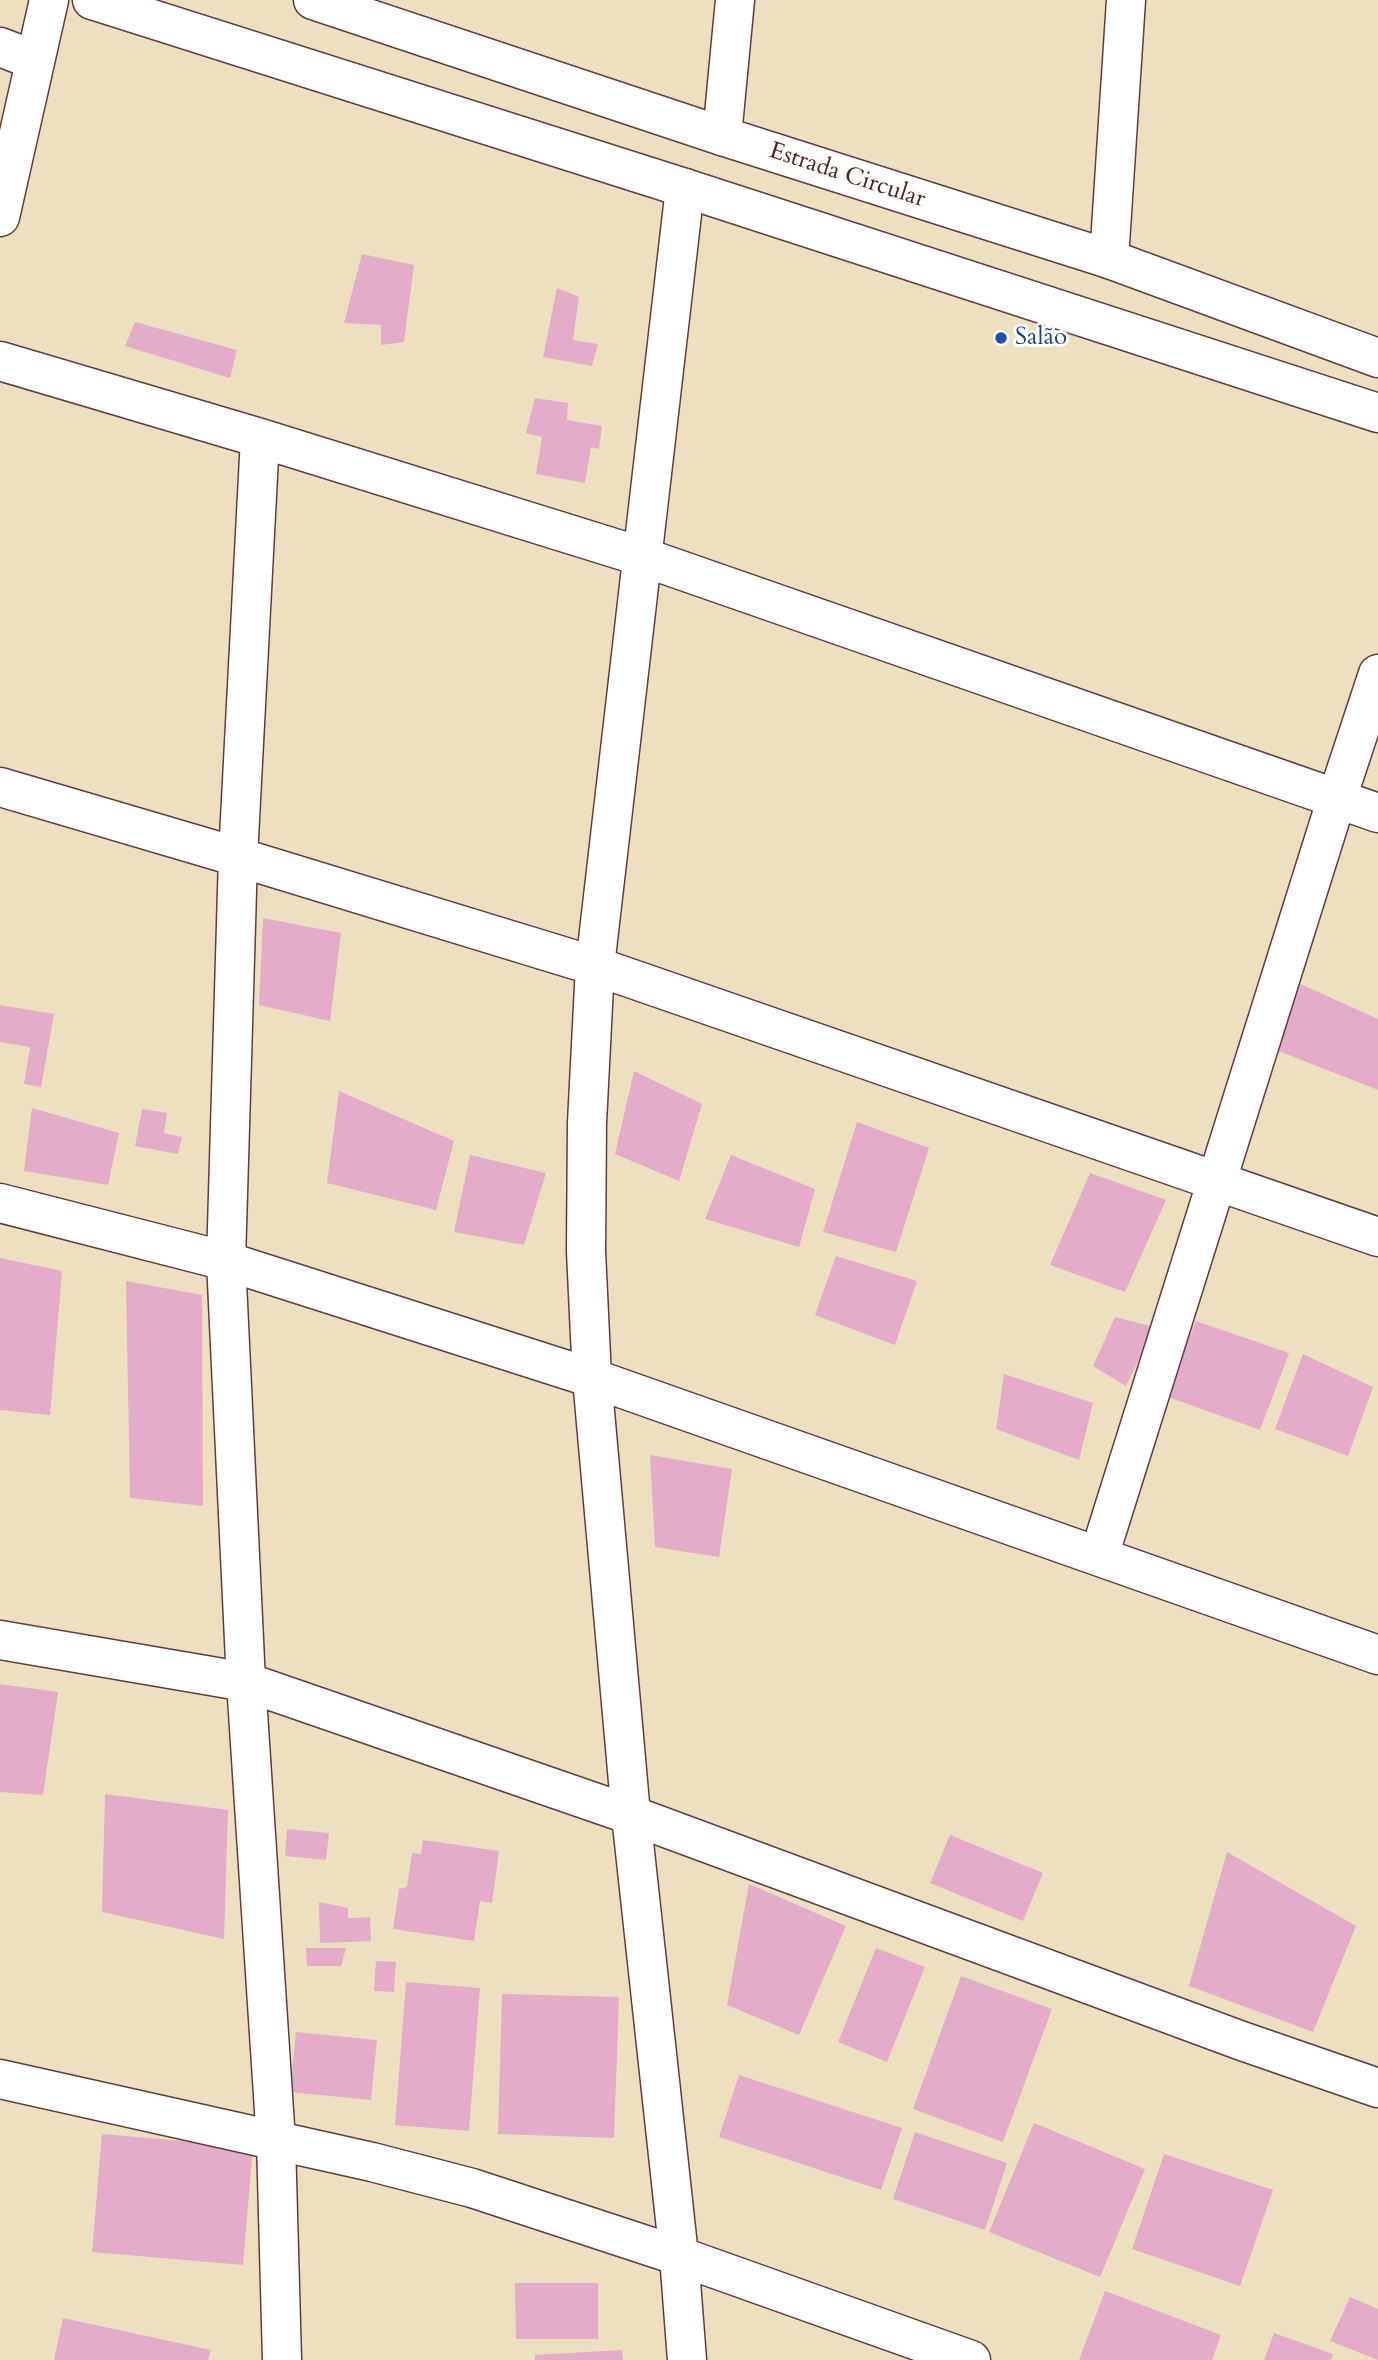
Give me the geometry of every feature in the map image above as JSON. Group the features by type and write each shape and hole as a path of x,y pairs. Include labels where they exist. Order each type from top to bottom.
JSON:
{"street":[{"path":"0,217 17,54 49,0"},
{"path":"92,0 685,188 1378,413"},
{"path":"722,136 735,0"},
{"path":"1109,259 1126,0"},
{"name":"Estrada Circular","path":"317,1 722,136 1109,259 1378,358"},
{"path":"685,188 595,966 587,1124 586,1251 592,1378 631,1815 679,2256 687,2360"},
{"path":"0,361 260,438 643,557 1378,813"},
{"path":"260,438 238,857 226,1261 246,1682 276,2141 282,2360"},
{"path":"1099,1556 1378,674"},
{"path":"0,788 238,857 595,966 1378,1237"},
{"path":"0,1203 226,1261 592,1378 1378,1656"},
{"path":"0,1640 246,1682 631,1815 1242,2041 1378,2088"},
{"path":"0,2079 372,2162 472,2188 679,2256 971,2360"}],"building":[{"path":"362,254 414,265 404,342 381,345 381,325 344,323"},
{"path":"557,288 579,297 573,340 598,344 592,366 543,357"},
{"path":"135,322 237,350 230,378 125,346"},
{"path":"535,398 568,403 567,420 602,426 599,449 591,447 585,483 536,474 542,437 526,433"},
{"path":"263,918 341,933 330,1021 259,1005"},
{"path":"1298,983 1378,1019 1378,1090 1271,1048"},
{"path":"0,1005 54,1014 41,1087 24,1084 30,1047 0,1042"},
{"path":"634,1071 702,1104 679,1181 615,1154"},
{"path":"339,1091 454,1141 436,1210 327,1183"},
{"path":"32,1108 119,1133 108,1185 24,1171"},
{"path":"142,1109 167,1113 164,1133 182,1137 178,1154 135,1146"},
{"path":"857,1122 929,1148 896,1252 823,1232"},
{"path":"470,1155 546,1173 524,1245 454,1232"},
{"path":"731,1155 815,1189 799,1247 705,1219"},
{"path":"1090,1173 1166,1200 1125,1292 1050,1265"},
{"path":"836,1256 917,1281 895,1345 815,1315"},
{"path":"0,1258 62,1271 50,1415 0,1410"},
{"path":"126,1281 202,1295 203,1506 130,1498"},
{"path":"1115,1317 1154,1327 1126,1386 1093,1366"},
{"path":"1196,1321 1289,1353 1260,1430 1165,1396"},
{"path":"1303,1354 1373,1387 1348,1456 1275,1429"},
{"path":"1004,1374 1093,1403 1079,1460 996,1429"},
{"path":"650,1455 732,1469 719,1557 655,1547"},
{"path":"0,1684 58,1692 43,1795 0,1792"},
{"path":"105,1794 228,1810 224,1939 102,1912"},
{"path":"287,1829 329,1833 326,1860 285,1856"},
{"path":"950,1835 1043,1873 1023,1921 930,1883"},
{"path":"423,1840 499,1851 492,1903 480,1901 474,1941 393,1929 399,1889 407,1887 412,1853 421,1854"},
{"path":"1227,1852 1356,1926 1313,2032 1189,1986"},
{"path":"749,1884 846,1926 799,2035 727,2005"},
{"path":"319,1902 348,1908 348,1918 370,1917 371,1941 320,1943"},
{"path":"306,1948 346,1948 341,1966 307,1966"},
{"path":"876,1948 925,1967 887,2062 838,2042"},
{"path":"376,1961 396,1962 394,1992 374,1991"},
{"path":"961,1976 1052,2009 1003,2142 913,2109"},
{"path":"406,1982 480,1988 469,2131 395,2125"},
{"path":"502,1994 619,1997 614,2138 498,2134"},
{"path":"296,2032 377,2040 371,2100 290,2092"},
{"path":"739,2075 902,2128 881,2190 719,2137"},
{"path":"1034,2123 1145,2169 1100,2277 989,2232"},
{"path":"915,2132 1007,2163 985,2230 893,2199"},
{"path":"102,2134 253,2147 243,2265 92,2252"},
{"path":"1164,2154 1273,2190 1240,2286 1132,2249"},
{"path":"515,2283 598,2283 598,2339 516,2339"},
{"path":"1105,2291 1221,2335 1212,2360 1079,2360"},
{"path":"1350,2297 1378,2309 1378,2360 1330,2341"},
{"path":"63,2318 211,2350 208,2360 54,2360"},
{"path":"1274,2333 1333,2354 1331,2360 1264,2360"},
{"path":"622,2350 623,2360 535,2360 535,2355"}],"place":[{"name":"Salão","path":"1001,338"}]}
